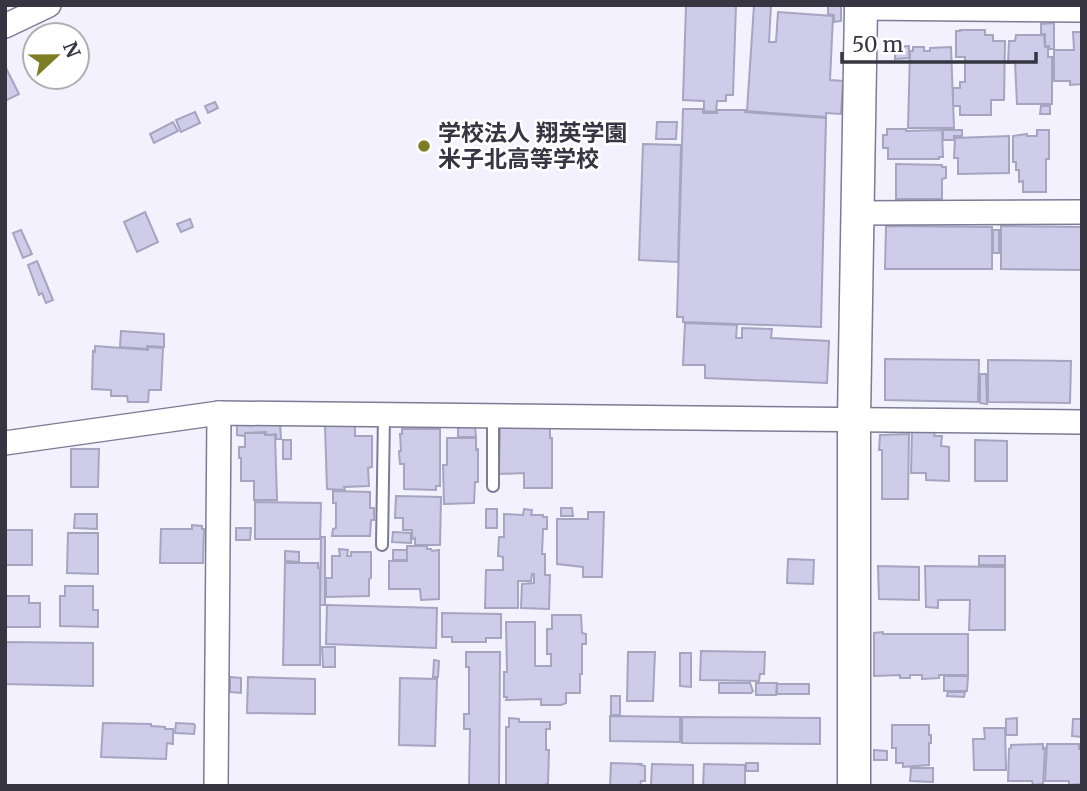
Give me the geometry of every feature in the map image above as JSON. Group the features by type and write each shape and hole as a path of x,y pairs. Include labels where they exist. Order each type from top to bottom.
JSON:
{"street":[{"path":"5,26 49,5"},
{"path":"854,786 854,419 861,7 1082,10"},
{"path":"856,213 1082,212"},
{"path":"5,443 219,413 1082,422"},
{"path":"216,786 219,413"}],"lane":[{"path":"382,545 384,415"},
{"path":"493,416 493,486"}],"building":[{"path":"686,5 736,5 733,95 726,95 726,101 717,101 716,112 704,111 704,101 683,100"},
{"path":"754,5 771,5 769,42 776,42 778,12 833,16 830,80 843,81 841,114 826,113 826,117 747,111"},
{"path":"828,5 841,5 841,21 834,22 834,15 828,14"},
{"path":"1054,23 1054,49 1049,49 1049,46 1045,46 1045,34 1041,34 1041,24"},
{"path":"985,30 985,35 993,35 993,41 1005,41 1004,100 991,100 991,115 960,115 960,106 953,106 953,88 960,88 960,82 965,82 965,57 956,57 956,31"},
{"path":"1073,32 1082,32 1082,84 1070,85 1070,81 1054,81 1054,50 1074,50"},
{"path":"1016,35 1044,35 1048,57 1052,57 1052,104 1017,104 1015,62 1008,63 1009,41 1015,41"},
{"path":"909,46 909,58 895,59 895,47"},
{"path":"913,47 924,47 924,51 930,51 930,48 951,47 954,128 908,128 910,51 913,51"},
{"path":"5,69 19,94 5,101"},
{"path":"215,102 218,108 208,113 205,106"},
{"path":"1041,106 1050,106 1050,114 1040,114"},
{"path":"683,109 703,109 703,113 745,110 826,118 821,327 683,322 683,317 677,317"},
{"path":"195,112 200,123 181,132 176,120"},
{"path":"173,122 178,131 154,143 150,134"},
{"path":"657,122 677,122 676,139 656,139"},
{"path":"887,129 942,130 943,157 888,159 888,148 883,148 883,135 887,135"},
{"path":"943,130 962,130 962,136 954,136 954,140 943,140"},
{"path":"1037,130 1049,130 1046,192 1023,192 1023,181 1019,182 1019,170 1016,170 1016,162 1013,162 1013,136 1037,136"},
{"path":"1009,136 1009,173 958,174 958,158 954,158 955,138"},
{"path":"643,144 681,145 678,262 639,260"},
{"path":"896,164 946,167 946,178 942,179 942,199 896,199"},
{"path":"145,212 158,242 137,252 124,222"},
{"path":"190,219 193,227 181,232 177,224"},
{"path":"886,226 992,227 992,269 885,269"},
{"path":"1001,226 1082,227 1082,270 1001,269"},
{"path":"21,230 32,254 23,258 13,233"},
{"path":"993,230 999,230 999,253 993,253"},
{"path":"37,261 53,300 46,303 42,293 39,295 28,265"},
{"path":"685,323 737,325 736,338 742,338 742,328 772,329 771,338 829,341 827,383 705,378 705,365 683,365"},
{"path":"121,331 164,334 164,347 120,347"},
{"path":"95,346 148,350 148,347 163,348 161,390 149,390 148,402 128,402 127,396 111,396 111,390 92,389"},
{"path":"885,359 979,360 978,402 885,400"},
{"path":"988,360 1071,361 1070,403 988,402"},
{"path":"980,374 986,374 987,404 980,403"},
{"path":"237,423 280,423 281,439 276,439 276,434 266,435 266,432 237,435"},
{"path":"475,425 476,437 458,437 458,426"},
{"path":"325,426 355,426 355,436 372,436 369,486 344,487 345,490 327,489"},
{"path":"500,427 550,428 552,488 524,488 524,473 499,474"},
{"path":"402,429 440,429 440,486 436,486 436,490 404,489 404,464 400,464 399,451"},
{"path":"912,431 935,431 934,436 942,436 941,446 949,447 949,481 926,480 926,473 911,473"},
{"path":"245,433 275,435 277,500 254,500 254,481 241,481 239,447 245,447"},
{"path":"909,434 908,499 882,499 880,435"},
{"path":"447,438 476,438 478,482 475,482 474,503 444,504 443,465 447,465"},
{"path":"283,440 291,440 291,459 283,459"},
{"path":"975,440 1007,441 1007,481 975,481"},
{"path":"71,449 99,449 98,487 71,487"},
{"path":"333,491 370,492 370,508 374,508 374,520 371,520 370,536 332,536 333,529 336,528"},
{"path":"396,496 441,497 440,545 415,545 412,530 403,530 403,518 395,518"},
{"path":"255,502 321,503 320,539 255,539"},
{"path":"561,508 572,508 573,516 561,516"},
{"path":"486,509 497,509 497,528 486,528"},
{"path":"524,509 532,510 531,515 547,517 547,529 543,529 542,554 545,554 545,575 550,575 549,609 521,608 522,584 534,583 534,574 531,581 518,581 518,608 485,608 486,570 503,570 503,557 498,556 499,537 504,537 504,514 523,515"},
{"path":"588,512 604,512 602,577 583,577 583,567 557,564 557,519 588,519"},
{"path":"75,514 97,514 97,529 74,528"},
{"path":"192,525 202,526 204,529 203,563 160,563 161,529 192,529"},
{"path":"236,528 251,528 250,540 236,540"},
{"path":"5,530 32,530 32,565 5,565"},
{"path":"393,532 411,533 411,543 392,542"},
{"path":"68,533 98,533 98,574 67,573"},
{"path":"321,537 325,537 325,605 320,605"},
{"path":"407,546 427,546 427,549 432,551 439,550 439,599 421,600 420,589 389,589 389,561 407,561"},
{"path":"339,549 348,550 347,556 351,556 351,552 371,552 369,596 326,597 326,578 332,578 332,556 340,556"},
{"path":"393,550 407,550 407,560 393,560"},
{"path":"285,551 299,552 299,562 285,561"},
{"path":"979,556 1005,556 1005,565 979,565"},
{"path":"788,559 814,560 813,584 787,583"},
{"path":"285,563 318,563 320,568 320,665 283,665"},
{"path":"878,566 919,567 919,600 879,599"},
{"path":"925,566 1005,567 1005,630 969,630 970,600 938,600 938,608 926,607"},
{"path":"65,586 93,586 93,610 98,610 98,627 60,626 60,596 65,596"},
{"path":"5,596 29,596 29,603 40,603 40,627 5,627"},
{"path":"327,605 437,608 436,648 326,644"},
{"path":"442,613 501,614 501,638 486,638 486,642 452,642 452,637 442,637"},
{"path":"552,615 581,615 586,644 582,644 580,693 566,693 566,703 561,705 541,705 541,699 506,700 506,622 535,622 535,666 551,666 551,654 547,654 547,629 552,629"},
{"path":"874,633 968,634 968,675 939,675 939,678 922,679 922,675 910,675 910,678 900,678 900,675 874,676"},
{"path":"5,642 93,643 93,686 5,684"},
{"path":"322,647 335,647 335,667 323,667"},
{"path":"701,651 765,652 764,674 760,674 759,681 700,680"},
{"path":"466,652 500,652 499,786 469,786 470,729 464,729 464,714 469,714 469,667 466,667"},
{"path":"628,652 655,652 653,701 627,701"},
{"path":"680,653 691,653 691,687 680,686"},
{"path":"434,660 439,661 438,677 433,677"},
{"path":"944,676 968,676 967,691 944,691"},
{"path":"230,677 241,678 241,693 230,692"},
{"path":"248,677 315,679 315,714 247,713"},
{"path":"400,678 437,679 435,746 399,745"},
{"path":"719,683 750,683 753,691 719,693"},
{"path":"756,683 777,683 776,695 756,695"},
{"path":"777,684 809,684 809,694 777,694"},
{"path":"948,692 965,692 964,697 947,696"},
{"path":"611,696 620,696 620,715 611,715"},
{"path":"610,716 680,717 680,742 610,741"},
{"path":"682,717 820,718 820,744 682,743"},
{"path":"509,718 519,719 519,722 550,722 550,729 546,729 546,750 549,750 546,786 506,786 506,727 509,727"},
{"path":"1017,718 1017,735 1006,735 1006,719"},
{"path":"1073,719 1082,719 1082,737 1072,736"},
{"path":"103,723 151,724 173,729 173,744 167,743 166,759 101,757"},
{"path":"176,723 194,724 194,734 175,733"},
{"path":"892,725 929,725 929,765 903,767 903,763 896,763 896,748 892,748"},
{"path":"984,728 1005,728 1006,770 974,770 973,739 985,739"},
{"path":"1043,744 1043,784 1008,781 1011,745"},
{"path":"1047,744 1079,744 1081,784 1045,781"},
{"path":"874,750 887,751 887,760 874,760"},
{"path":"611,763 645,766 645,781 641,781 640,786 610,786"},
{"path":"746,763 758,763 758,771 746,771"},
{"path":"652,764 693,765 693,786 651,786"},
{"path":"704,764 745,765 745,786 703,786"},
{"path":"911,768 933,768 933,782 910,781"}],"place":[{"name":"学校法人 翔英学園 米子北高等学校","path":"424,146"}]}
